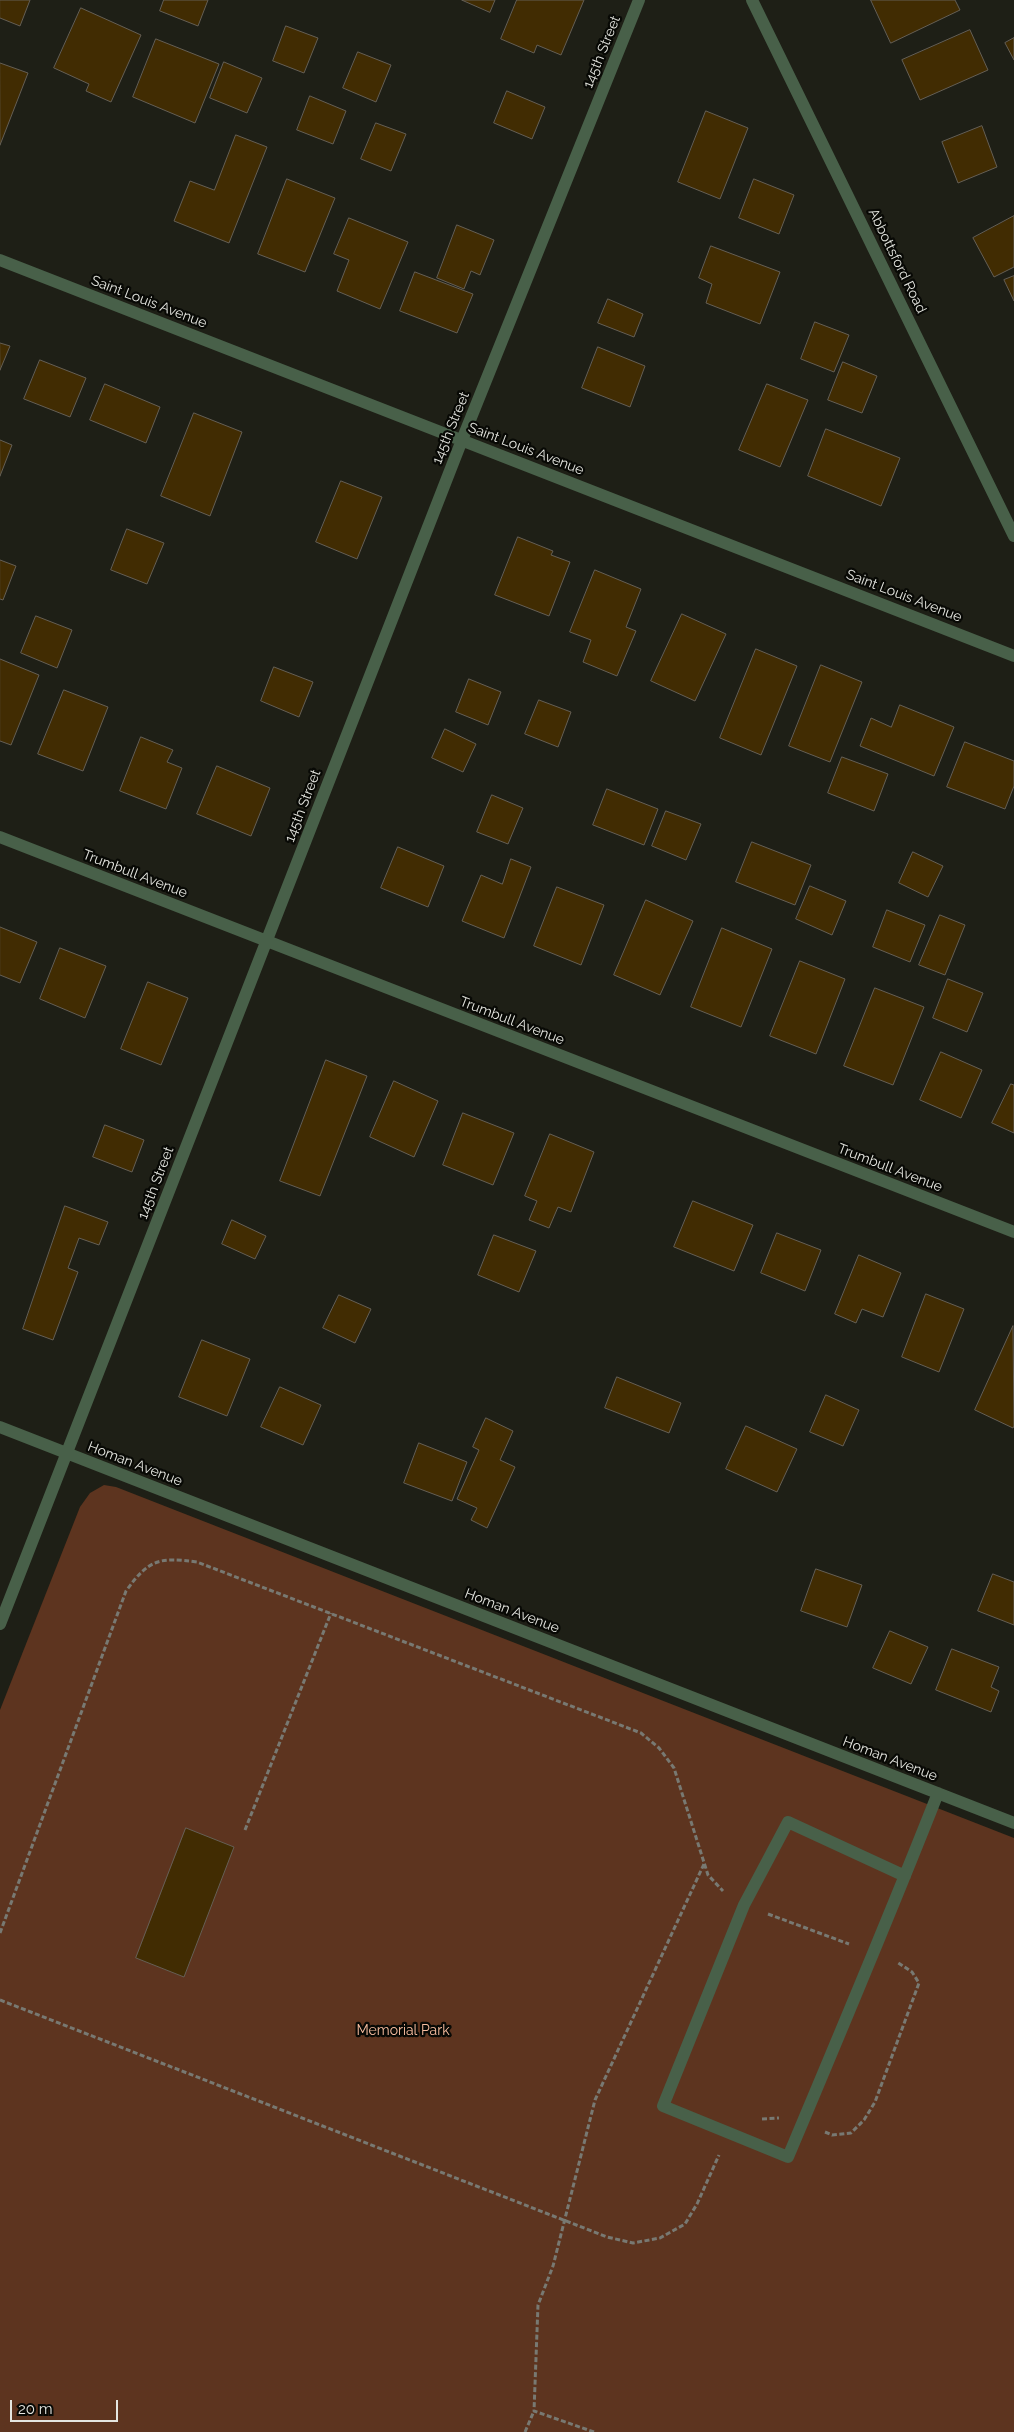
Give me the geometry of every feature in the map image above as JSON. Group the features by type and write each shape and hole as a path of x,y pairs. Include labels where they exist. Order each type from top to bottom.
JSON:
{"street":[{"name":"145th Street","path":"0,1624 462,440 639,0"},
{"name":"Abbottsford Road","path":"752,0 1014,536"},
{"name":"Saint Louis Avenue","path":"0,260 1014,656"},
{"name":"Trumbull Avenue","path":"0,837 1014,1232"},
{"name":"Homan Avenue","path":"0,1427 1014,1823"},
{"path":"905,1876 844,1845 788,1822 744,1905 663,2106 788,2157 874,1953 905,1876 938,1793"}],"path":[{"path":"0,1933 126,1591 139,1573 151,1563 163,1559 197,1562 641,1733 659,1748 674,1768 708,1875 722,1891 744,1905 900,1963 912,1972 919,1983 875,2102 864,2120 851,2133 832,2135 802,2123 773,2117 749,2121 733,2136 715,2162 697,2204 685,2224 660,2238 633,2243 606,2237 0,2000"},
{"path":"246,1830 331,1613"},
{"path":"525,2432 534,2412 538,2305 553,2266 595,2100 704,1864"},
{"path":"534,2412 594,2432"}],"green space":[{"name":"Memorial Park","path":"104,1485 116,1487 1014,1838 1014,2432 0,2432 0,1710 80,1507 90,1493"}],"building":[{"path":"0,0 30,0 20,26 0,18"},
{"path":"164,0 208,0 198,26 160,11"},
{"path":"462,0 495,0 490,12"},
{"path":"517,0 584,0 561,55 537,45 534,53 501,39"},
{"path":"871,0 955,0 960,10 891,43"},
{"path":"81,8 141,35 111,102 86,91 89,84 54,68"},
{"path":"286,26 318,38 304,73 273,61"},
{"path":"970,30 988,70 920,100 902,60"},
{"path":"1014,38 1014,60 1005,43"},
{"path":"156,39 219,64 195,123 133,97"},
{"path":"358,52 391,65 376,102 343,88"},
{"path":"224,62 262,78 247,113 210,98"},
{"path":"0,63 28,73 0,145"},
{"path":"507,91 545,107 532,139 494,123"},
{"path":"310,96 346,111 333,144 297,130"},
{"path":"706,111 748,128 720,199 678,182"},
{"path":"376,123 406,134 391,171 361,159"},
{"path":"982,126 997,167 958,183 942,142"},
{"path":"236,135 267,147 229,243 174,221 190,181 214,190"},
{"path":"287,179 335,198 305,272 258,254"},
{"path":"754,179 794,195 779,234 739,218"},
{"path":"1014,216 1014,267 994,277 973,238"},
{"path":"349,218 408,242 380,309 337,291 349,260 334,254"},
{"path":"457,225 494,240 480,275 471,271 464,289 437,278"},
{"path":"711,246 780,272 760,324 706,303 712,284 699,278"},
{"path":"415,272 473,294 457,333 400,311"},
{"path":"1014,276 1014,301 1004,280"},
{"path":"608,299 643,314 634,337 598,323"},
{"path":"815,322 849,335 834,372 801,359"},
{"path":"0,343 10,346 0,370"},
{"path":"598,347 645,366 630,407 582,388"},
{"path":"40,360 86,378 70,417 24,399"},
{"path":"843,362 877,376 862,413 828,400"},
{"path":"105,384 160,407 146,443 90,420"},
{"path":"767,384 808,400 780,467 739,450"},
{"path":"194,413 242,432 210,516 161,496"},
{"path":"826,429 900,458 881,506 808,476"},
{"path":"0,440 12,445 0,476"},
{"path":"341,481 382,497 357,559 316,542"},
{"path":"127,529 164,543 147,584 111,570"},
{"path":"518,537 553,551 551,555 570,562 549,616 495,595"},
{"path":"0,560 16,566 3,600 0,599"},
{"path":"595,570 641,589 626,627 636,631 617,676 583,662 591,640 570,632"},
{"path":"682,614 726,634 695,701 651,681"},
{"path":"36,616 72,630 57,668 21,653"},
{"path":"756,649 797,666 761,755 720,738"},
{"path":"0,659 39,675 11,745 0,741"},
{"path":"821,665 862,682 830,762 789,746"},
{"path":"274,667 313,682 299,717 261,701"},
{"path":"469,679 501,692 488,725 456,712"},
{"path":"64,690 108,707 83,771 38,754"},
{"path":"539,700 571,712 558,747 525,734"},
{"path":"900,705 954,727 934,776 860,746 871,718 891,727"},
{"path":"445,729 476,744 463,772 432,758"},
{"path":"141,737 173,750 167,762 182,768 166,809 120,791"},
{"path":"965,742 1014,761 1014,786 1005,809 947,787"},
{"path":"842,757 888,774 874,811 828,793"},
{"path":"217,766 270,788 251,836 197,814"},
{"path":"607,789 658,809 644,845 593,825"},
{"path":"492,795 523,808 508,844 477,832"},
{"path":"666,811 701,824 686,860 652,846"},
{"path":"752,842 811,865 795,905 736,882"},
{"path":"398,847 444,866 428,907 381,888"},
{"path":"913,852 943,866 928,897 899,883"},
{"path":"511,859 531,867 504,938 462,921 481,875 502,884"},
{"path":"810,886 846,901 832,935 796,919"},
{"path":"557,887 604,905 581,965 534,946"},
{"path":"646,900 693,921 660,995 614,975"},
{"path":"887,910 925,925 910,962 873,947"},
{"path":"940,915 965,925 945,975 919,965"},
{"path":"0,927 37,942 20,983 0,975"},
{"path":"722,928 772,949 741,1027 691,1007"},
{"path":"60,948 106,966 85,1018 40,999"},
{"path":"800,961 845,979 816,1054 770,1036"},
{"path":"948,979 983,993 967,1032 933,1018"},
{"path":"148,982 188,998 161,1065 121,1049"},
{"path":"875,988 924,1007 893,1085 844,1066"},
{"path":"941,1052 982,1070 961,1118 920,1100"},
{"path":"326,1060 367,1076 320,1196 280,1181"},
{"path":"394,1081 438,1101 414,1157 370,1137"},
{"path":"1011,1084 1014,1085 1014,1133 992,1123"},
{"path":"463,1113 514,1133 493,1185 443,1165"},
{"path":"105,1125 144,1140 132,1172 93,1157"},
{"path":"550,1134 594,1152 571,1212 558,1207 549,1228 529,1220 537,1201 525,1196"},
{"path":"693,1201 753,1225 734,1271 674,1247"},
{"path":"65,1206 108,1222 99,1245 79,1238 68,1268 78,1272 53,1340 23,1329"},
{"path":"232,1220 266,1236 255,1259 222,1244"},
{"path":"777,1233 821,1250 805,1291 761,1273"},
{"path":"494,1235 536,1251 519,1292 478,1275"},
{"path":"859,1255 901,1273 883,1317 862,1309 856,1323 835,1314"},
{"path":"926,1294 964,1309 939,1372 902,1357"},
{"path":"339,1295 371,1309 355,1343 323,1328"},
{"path":"1013,1326 1014,1426 1013,1428 975,1410"},
{"path":"202,1340 250,1359 227,1416 179,1397"},
{"path":"617,1377 681,1403 669,1433 605,1408"},
{"path":"280,1387 321,1405 303,1445 261,1427"},
{"path":"826,1395 859,1410 843,1446 810,1432"},
{"path":"486,1418 513,1431 500,1460 515,1467 487,1528 471,1520 477,1508 457,1499 479,1450 473,1447"},
{"path":"746,1426 797,1449 777,1492 726,1469"},
{"path":"419,1443 467,1462 452,1501 404,1483"},
{"path":"816,1569 862,1585 847,1627 801,1611"},
{"path":"993,1574 1014,1582 1014,1625 978,1611"},
{"path":"890,1631 928,1647 911,1684 873,1668"},
{"path":"952,1649 999,1667 991,1687 999,1691 991,1712 936,1690"},
{"path":"186,1828 234,1847 184,1977 136,1958"}]}
